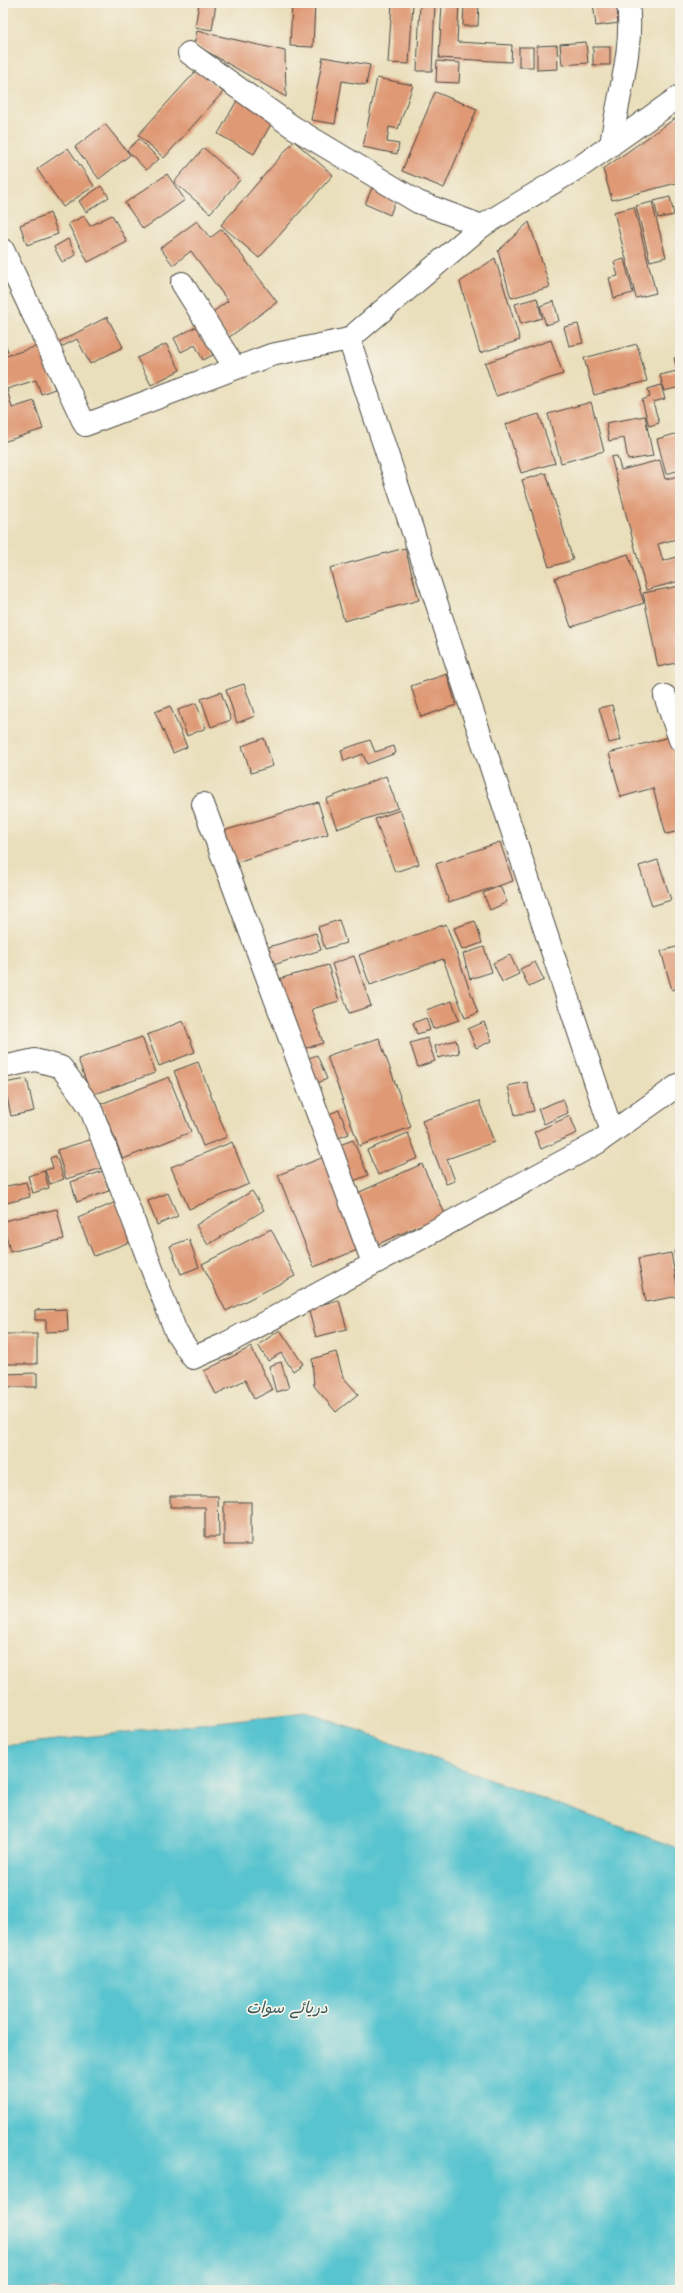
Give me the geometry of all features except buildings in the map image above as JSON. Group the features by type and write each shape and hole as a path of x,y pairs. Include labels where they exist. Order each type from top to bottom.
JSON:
{"street":[{"path":"611,145 615,109 625,64 630,16 628,3"},
{"path":"189,53 293,127 418,202 482,226"},
{"path":"3,250 85,425 271,355 350,339 482,226 584,164 680,96"},
{"path":"182,283 235,368"},
{"path":"350,339 612,1132"},
{"path":"665,696 680,740"},
{"path":"203,804 373,1262"},
{"path":"3,1068 35,1060 61,1067 90,1107 176,1332 193,1358 225,1344 373,1262 597,1143 680,1084"}],"water":[{"name":"دریائے سوات","path":"307,1712 680,1849 680,2290 3,2290 3,1746"}]}
